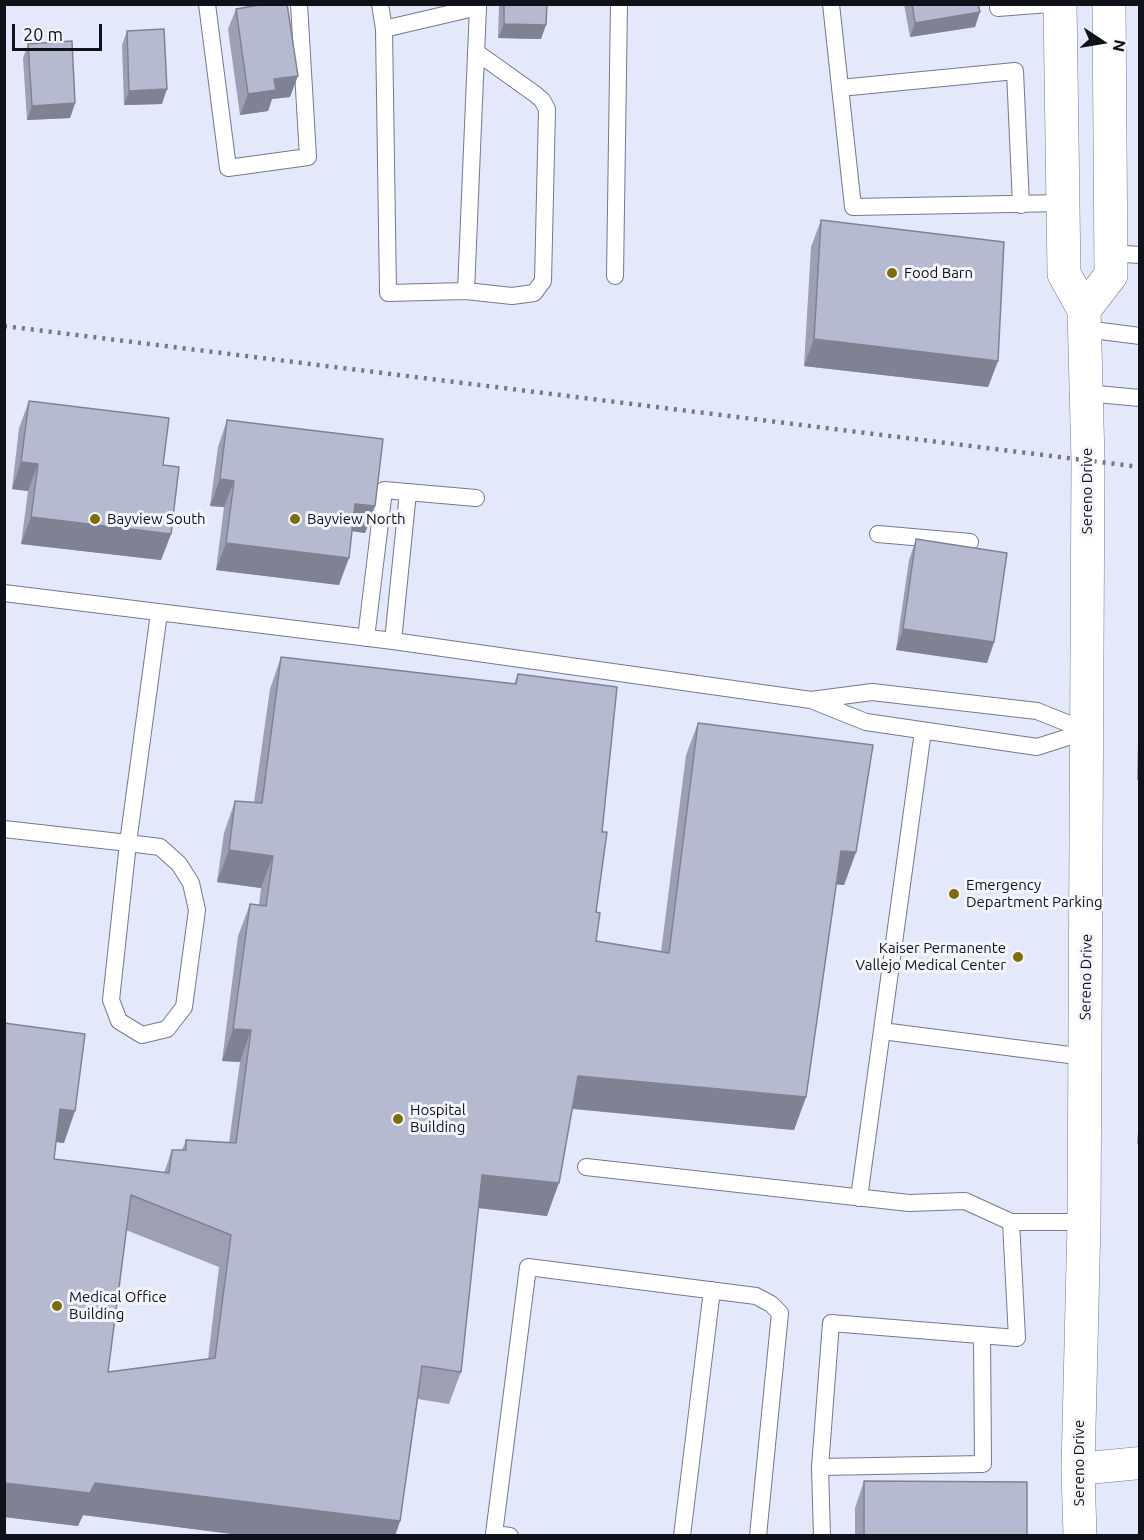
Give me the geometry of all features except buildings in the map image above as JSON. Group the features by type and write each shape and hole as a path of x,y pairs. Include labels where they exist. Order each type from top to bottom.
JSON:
{"street":[{"name":"Sereno Drive","path":"1060,4 1064,274 1084,320 1086,393 1087,731 1083,1222 1078,1469 1080,1536"},
{"path":"1084,320 1125,254 1109,4"},
{"path":"1078,1469 1140,1463"}],"lane":[{"path":"207,4 228,168 308,157 299,4"},
{"path":"380,4 384,29 388,293 466,291 512,296 534,293 543,281 547,109 535,94 476,52"},
{"path":"615,276 619,4"},
{"path":"831,4 853,207 1064,203"},
{"path":"998,6 1049,4"},
{"path":"384,29 478,6 466,291"},
{"path":"840,88 1015,71 1021,205"},
{"path":"1084,320 1140,336"},
{"path":"1086,393 1140,398"},
{"path":"366,638 384,490 476,498"},
{"path":"393,641 408,492"},
{"path":"878,534 970,542"},
{"path":"4,593 393,641 811,700 866,722 1037,747 1087,731"},
{"path":"4,829 128,843 160,848 179,864 191,883 197,910 184,1007 167,1029 142,1035 119,1020 111,1000 128,843 159,613"},
{"path":"811,700 872,692 884,693 1037,711 1087,731"},
{"path":"859,1198 923,731"},
{"path":"882,1031 1085,1057"},
{"path":"586,1167 909,1203 965,1201 1011,1222 1083,1222"},
{"path":"822,1536 820,1467 831,1323 1017,1338 1011,1222"},
{"path":"510,1536 494,1533 528,1267 756,1296 771,1304 780,1313 758,1536"},
{"path":"682,1536 712,1290"},
{"path":"820,1467 983,1464 982,1335"}],"railway":[{"path":"4,326 1140,467"}],"place":[{"name":"Food Barn","path":"892,273"},
{"name":"Bayview South","path":"95,519"},
{"name":"Bayview North","path":"295,519"},
{"name":"Emergency Department Parking","path":"954,894"},
{"name":"Kaiser Permanente Vallejo Medical Center","path":"1018,957"},
{"name":"Hospital Building","path":"398,1119"},
{"name":"Medical Office Building","path":"57,1306"}]}
